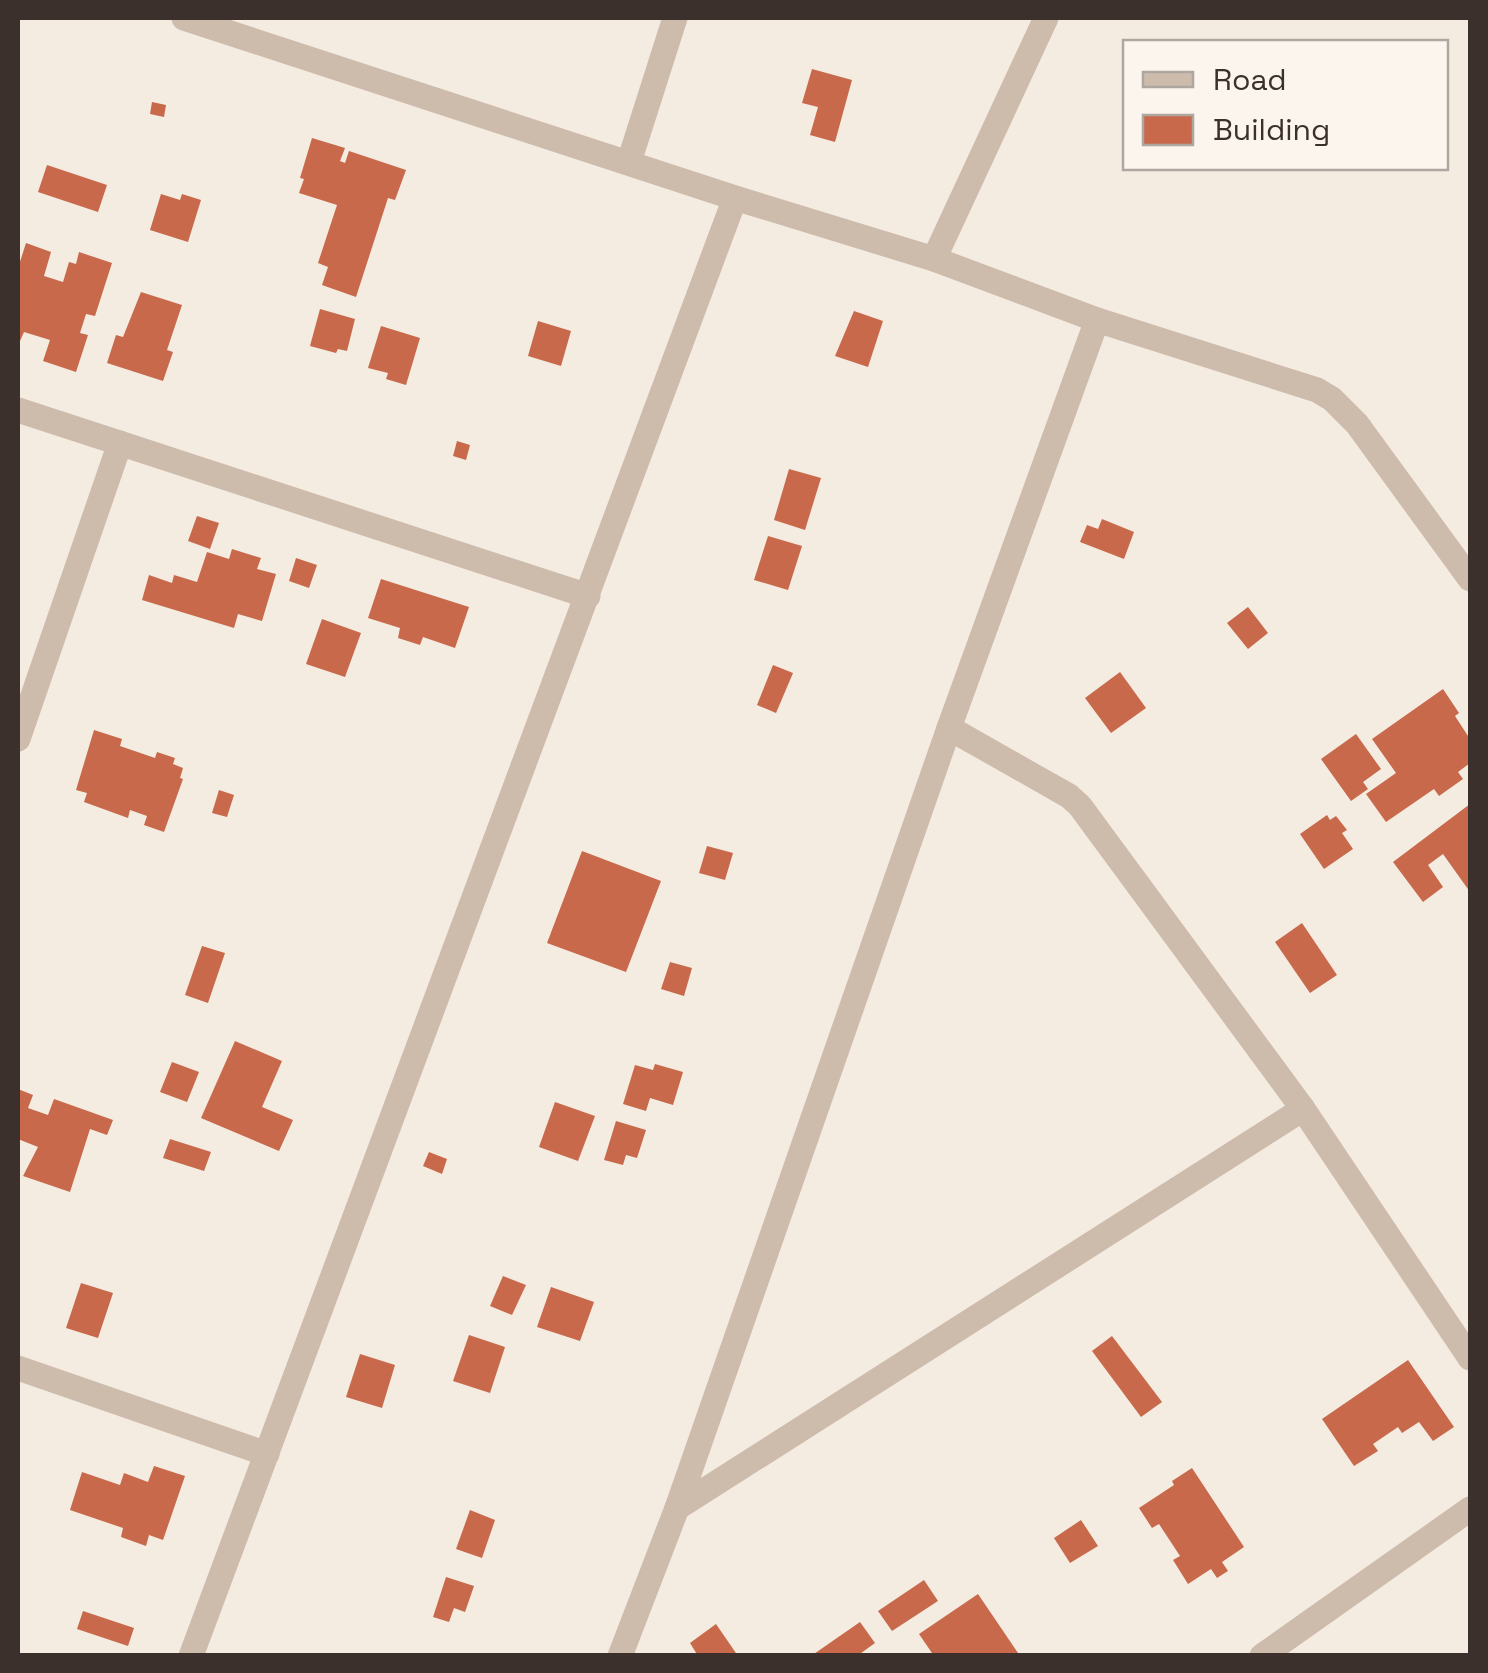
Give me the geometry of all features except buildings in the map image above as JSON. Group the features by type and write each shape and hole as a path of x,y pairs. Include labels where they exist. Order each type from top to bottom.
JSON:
{"street":[{"path":"184,18 934,259 1097,320 1300,383 1332,399 1357,424 1470,579"},
{"path":"629,162 674,18"},
{"path":"934,259 1046,18"},
{"path":"191,1656 735,198"},
{"path":"620,1656 678,1508 949,728 1097,320"},
{"path":"18,410 588,596"},
{"path":"18,739 120,443"},
{"path":"949,728 1074,800 1303,1110 1470,1358"},
{"path":"678,1508 1303,1110"},
{"path":"18,1368 268,1454"},
{"path":"1262,1656 1470,1509"}]}
